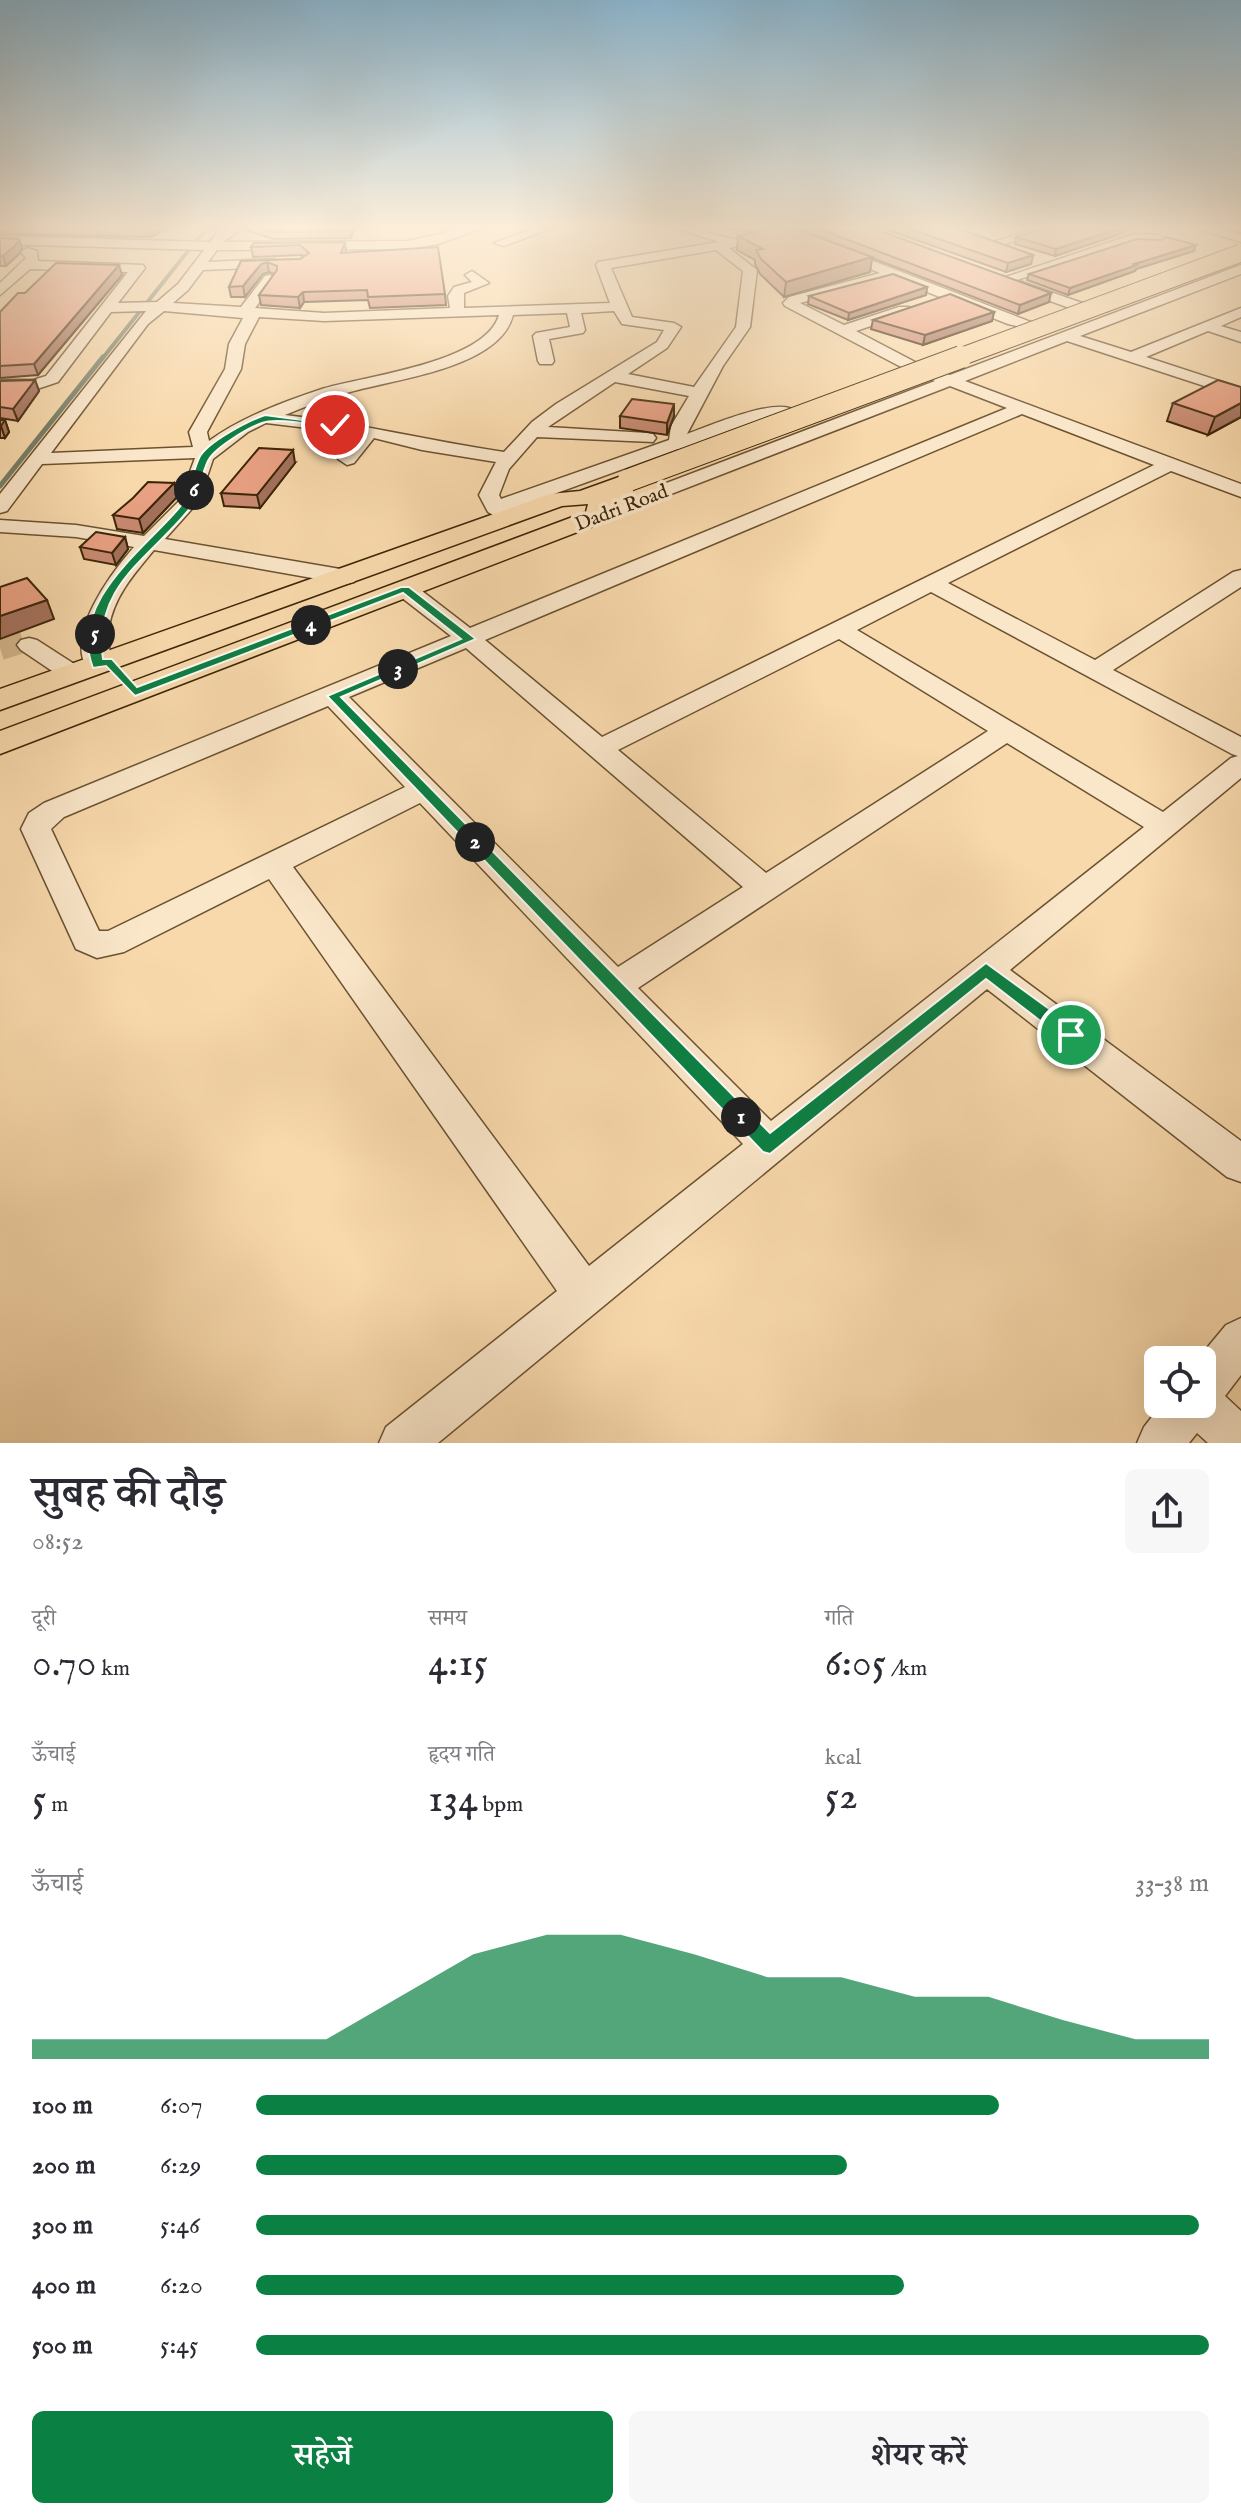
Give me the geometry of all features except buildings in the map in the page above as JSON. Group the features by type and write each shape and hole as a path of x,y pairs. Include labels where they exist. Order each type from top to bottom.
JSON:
{"main road":[{"path":"559,499 583,498 638,484 1148,294"},
{"path":"597,516 599,506 638,484"},
{"name":"Dadri Road","path":"0,700 346,577 501,513 559,499"},
{"name":"Dadri Road","path":"0,743 597,516"},
{"path":"93,667 135,692"}],"street":[{"path":"0,385 34,385 52,379 118,294"},
{"path":"0,507 130,337 155,307 173,294"},
{"path":"29,645 93,667 98,620 108,594 149,543 184,509 193,494 203,454 198,432 233,369 250,301 256,294"},
{"path":"456,294 457,311"},
{"path":"616,294 618,307 627,321 675,328 662,345 553,415 534,431 493,481 489,495 501,513 686,446 754,416 786,411 1118,294"},
{"path":"686,446 676,437 680,426 698,393 736,338 746,317 748,294"},
{"path":"815,294 790,303 911,366 1241,491"},
{"path":"1044,294 1083,308"},
{"name":"Dadri Road","path":"597,516 1066,336 1161,294"},
{"path":"843,330 949,295 1013,321 1034,326"},
{"path":"107,308 155,307 324,317 618,307"},
{"path":"546,361 541,336 578,330 573,309"},
{"path":"38,459 203,454 240,430 326,394 455,357 479,346 495,336 504,325 507,310"},
{"path":"1133,357 1241,312"},
{"path":"1206,326 1241,337"},
{"path":"1066,336 1241,393"},
{"path":"612,376 698,393"},
{"path":"821,398 863,414"},
{"path":"424,789 113,943 97,945 87,940 36,829 39,820 54,810 1024,407"},
{"path":"265,418 370,431 422,445 509,458"},
{"path":"347,459 370,431"},
{"path":"534,431 647,438"},
{"name":"Dadri Road","path":"559,499 686,446"},
{"path":"599,749 1170,464"},
{"path":"0,526 76,531 346,577"},
{"path":"1095,671 1241,577"},
{"path":"931,583 1241,748"},
{"path":"405,589 470,639 765,889"},
{"path":"839,629 1164,826"},
{"path":"333,696 770,1146"},
{"path":"615,986 1007,731"},
{"path":"402,1443 1241,764"},
{"path":"273,862 585,1295"},
{"path":"986,970 1241,1164"},
{"path":"1216,1371 1241,1340"},
{"path":"1160,1443 1180,1418"},
{"path":"1214,1418 1241,1442"}],"waterway":[{"path":"102,359 154,294"},
{"path":"0,486 103,357"}],"tunnel":[{"path":"0,648 23,641 29,645"}],"route":[{"path":"335,425 265,418 240,430 204,456 193,494 184,509 126,568 108,594 94,641 97,665 108,661 135,692 405,589 470,639 333,696 770,1146 986,970 1071,1035"}]}
